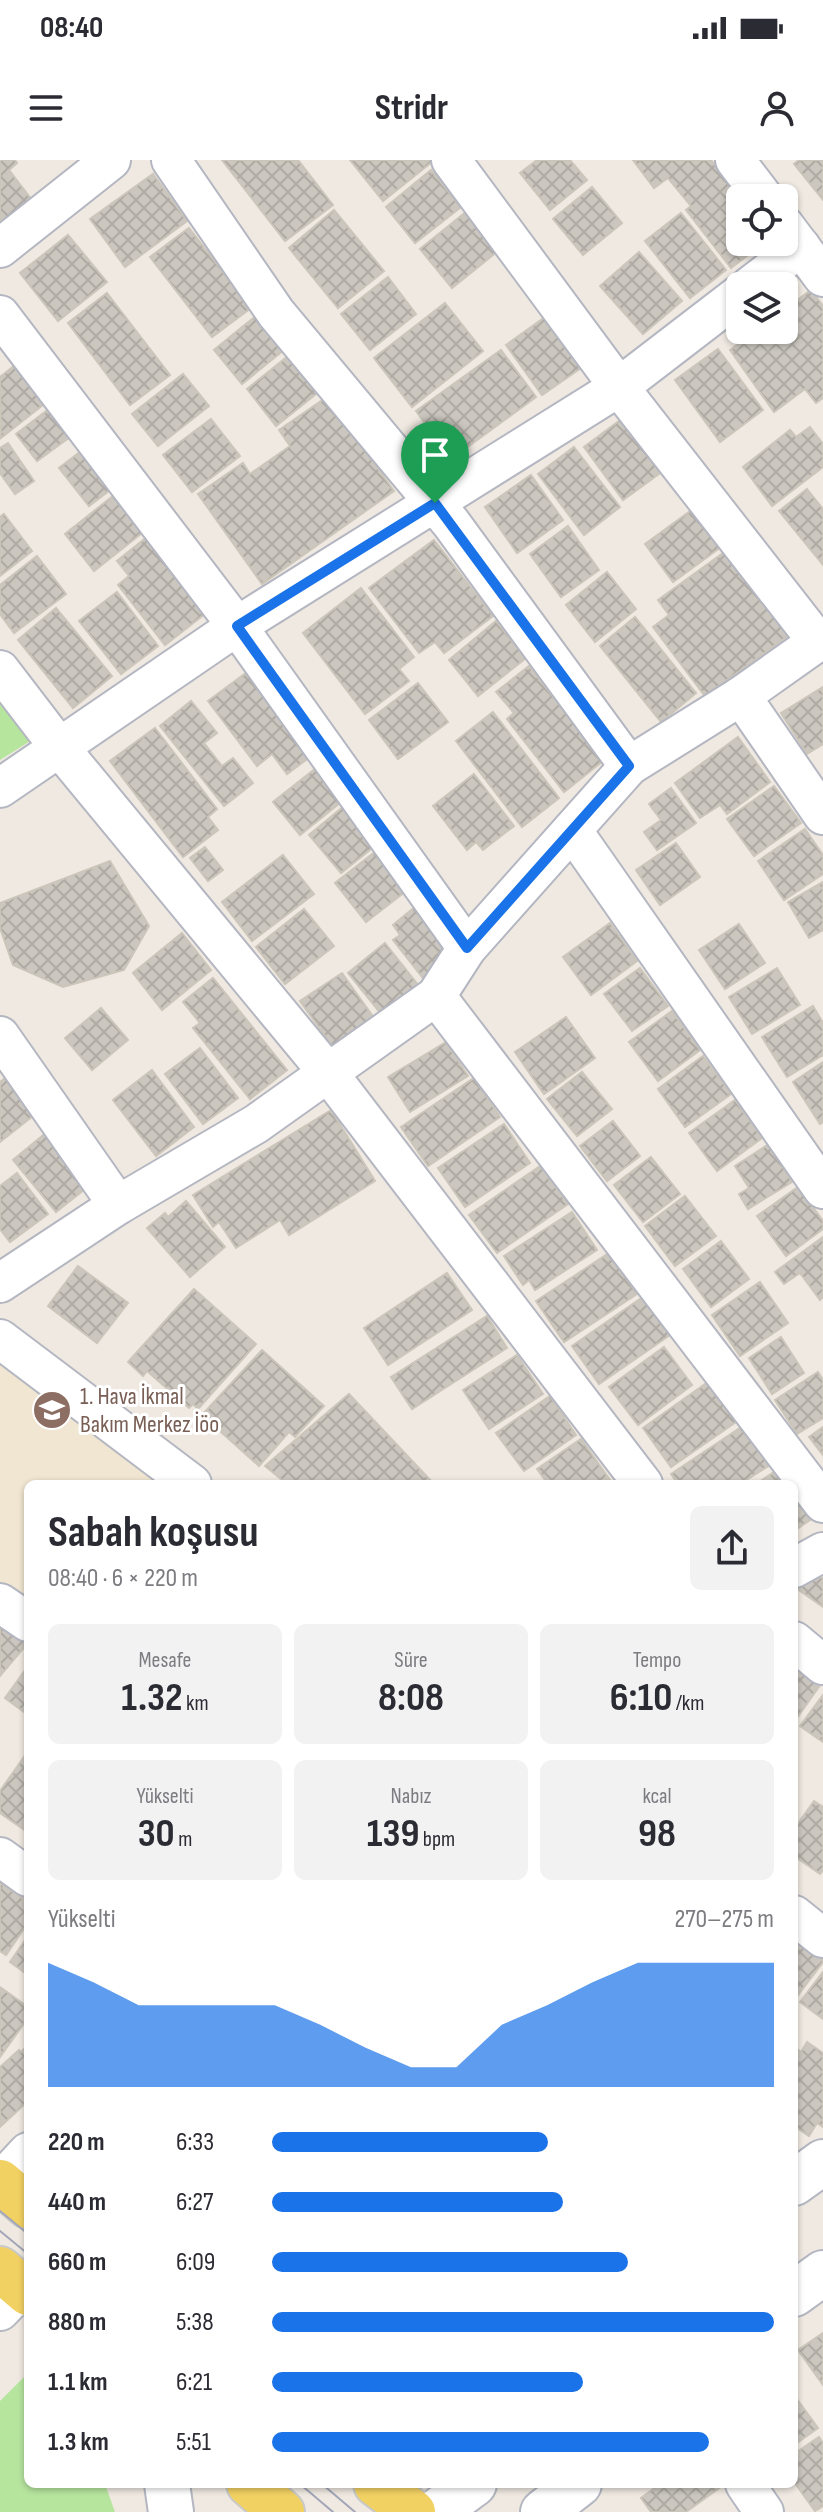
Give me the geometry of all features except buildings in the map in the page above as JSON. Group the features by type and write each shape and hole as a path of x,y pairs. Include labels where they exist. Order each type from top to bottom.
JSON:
{"main road":[{"path":"798,2180 823,2162"},
{"path":"0,2182 24,2203"},
{"path":"798,2291 823,2273"},
{"path":"168,2488 171,2512"},
{"path":"254,2488 282,2512"},
{"path":"381,2488 413,2512"},
{"path":"436,2512 469,2488"},
{"path":"543,2512 576,2488"},
{"path":"568,2512 580,2488"}],"street":[{"path":"0,248 111,160"},
{"path":"171,160 276,313 435,503 629,766"},
{"path":"0,1283 118,1205 256,1124 436,996 467,948 629,766 741,696 820,640 619,387 451,160"},
{"path":"735,160 753,184"},
{"path":"798,244 823,277"},
{"path":"762,272 775,256"},
{"path":"0,788 237,626 619,387 726,305"},
{"path":"0,315 237,626 467,948"},
{"path":"0,670 59,747 329,1074 640,1480"},
{"path":"741,696 823,815"},
{"path":"572,830 823,1189"},
{"path":"436,996 823,1503"},
{"path":"0,1036 118,1205"},
{"path":"0,1339 187,1480"},
{"path":"798,1566 823,1552"},
{"path":"0,1603 24,1619"},
{"path":"798,1644 823,1665"},
{"path":"0,1857 24,1874"},
{"path":"798,1918 823,1938"},
{"path":"0,2182 24,2156"},
{"path":"748,2488 764,2512"}],"shaded area":[{"name":"1. Hava İkmal Bakım Merkez İöo","path":"0,1337 203,1480 24,1480 24,1619 0,1603"}],"green space":[{"path":"0,685 38,736 0,760"},
{"path":"24,2377 24,2488 106,2488 115,2512 0,2512 0,2401"}],"tram line":[{"path":"0,2211 24,2231"},
{"path":"0,2231 24,2251"},
{"path":"305,2488 333,2512"},
{"path":"327,2488 355,2512"}],"place":[{"name":"1. Hava İkmal Bakım Merkez İöo","path":"52,1410"}],"route":[{"path":"435,503 629,766 467,948 237,626 435,503"}]}
